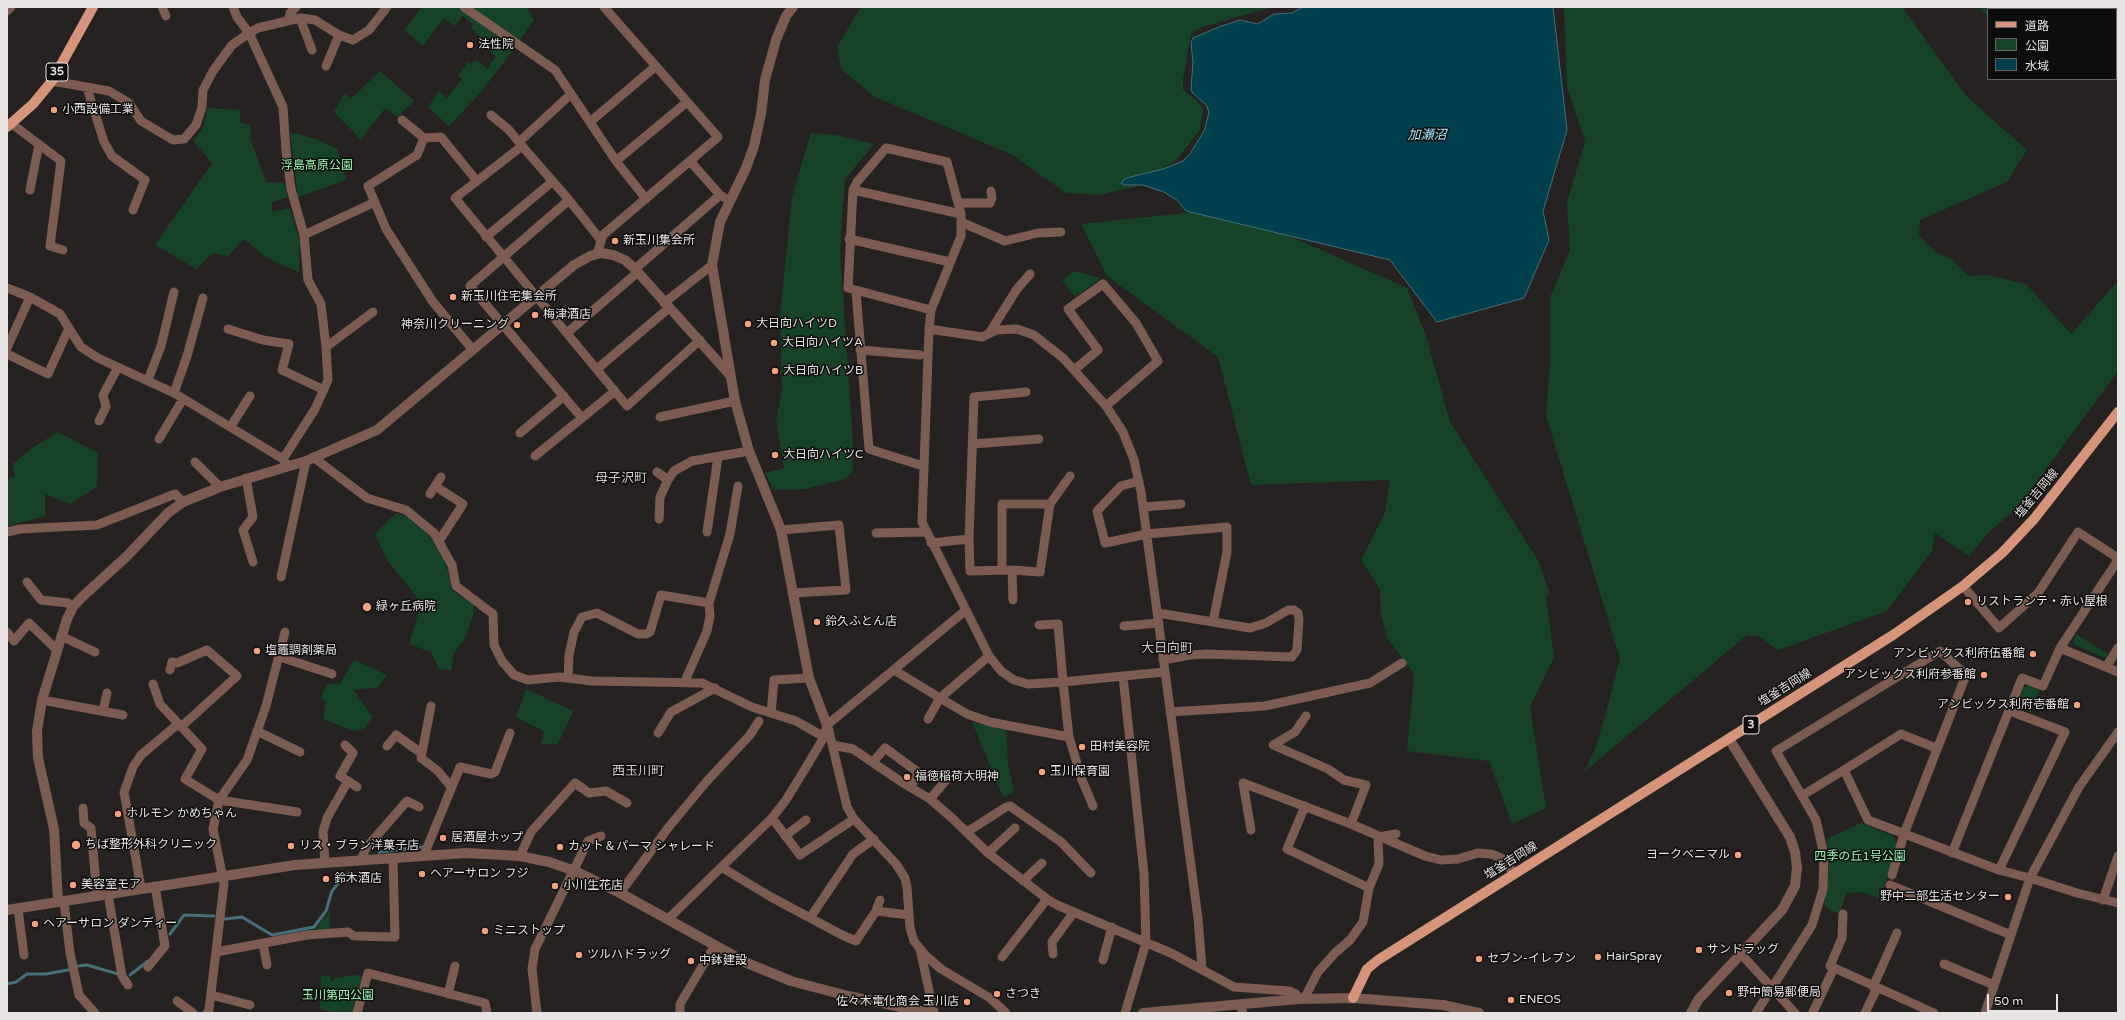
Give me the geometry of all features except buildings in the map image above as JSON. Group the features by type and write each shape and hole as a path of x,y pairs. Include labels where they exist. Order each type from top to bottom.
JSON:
{"main road":[{"name":"35","path":"9,126 33,104 52,81 93,7"},
{"name":"塩釜吉岡線","path":"1353,998 1367,969 1378,960 1894,635 1963,586 2002,553 2034,519 2118,412"}],"street":[{"path":"7,11 11,7"},
{"path":"162,7 166,16"},
{"path":"233,7 237,17 248,33 283,107 286,151 291,189 304,235 308,280 321,304 326,347 328,380 315,409 285,462"},
{"path":"288,21 290,13 296,7"},
{"path":"52,81 109,91 128,103 141,121 173,140 184,139 196,125 202,107 203,90 213,71 232,45 248,33 258,28 300,18 315,20 339,35 353,40 369,30 387,7"},
{"path":"464,7 555,70 616,161 646,199"},
{"path":"597,254 600,238 718,137 604,7"},
{"path":"793,7 786,16 774,47 765,80 760,114 751,154 746,168 720,222 712,265 729,374 749,451 781,530 809,678 827,725 847,807 854,819 874,839 905,878 907,887 908,915 914,941 941,970 990,998 1006,1013"},
{"path":"300,18 312,50"},
{"path":"326,66 339,35"},
{"path":"590,122 656,66"},
{"path":"87,88 104,142 112,156 146,180 133,210"},
{"path":"571,94 521,144 455,198 503,258 627,406 700,340"},
{"path":"616,161 687,102"},
{"path":"491,115 509,130 600,238"},
{"path":"402,120 424,138 441,137 477,181"},
{"path":"9,126 39,144 61,161 50,246 63,250"},
{"path":"424,138 417,155 368,186 386,229 433,302 473,350"},
{"path":"30,190 39,144"},
{"path":"931,310 848,288 849,239 853,190 857,182 886,148 947,162 958,203 962,236 931,310 923,466 922,522 931,543 989,656 1001,671 1014,680 1028,684 1164,672"},
{"path":"690,161 720,195 730,200"},
{"path":"486,237 553,181"},
{"path":"853,190 961,218 1005,241 1038,233 1061,232"},
{"path":"958,203 990,203 992,198 990,191"},
{"path":"567,333 720,195"},
{"path":"569,200 470,286 582,418"},
{"path":"304,235 375,202"},
{"path":"849,239 950,262"},
{"path":"95,1013 79,995 70,953 61,902 54,829 38,758 36,730 42,700 61,636 73,607 81,598 126,558 168,513 183,502 285,462 309,459 377,430 574,265 590,256 597,254 613,255 625,260 637,270 666,305 700,340 729,374"},
{"path":"597,369 712,265"},
{"path":"990,332 1017,289 1030,274"},
{"path":"1074,370 1098,350 1068,309 1103,284 1136,323 1158,361 1106,406"},
{"path":"7,288 30,297 60,314 81,347 98,358 174,393 231,426 285,462"},
{"path":"856,291 869,449 923,466"},
{"path":"148,380 161,346 174,292"},
{"path":"7,348 30,297"},
{"path":"174,393 187,356 203,298"},
{"path":"326,347 373,312"},
{"path":"7,354 48,374 69,328"},
{"path":"228,329 263,340 289,344 282,370 324,390"},
{"path":"929,329 982,337 996,330 1017,329 1034,335 1063,358 1106,406 1123,432 1134,460 1139,481 1147,534 1158,613 1164,672 1198,918 1202,968"},
{"path":"860,350 920,355"},
{"path":"99,421 106,408 103,395 118,367"},
{"path":"535,456 615,391"},
{"path":"1026,392 974,397 969,539 970,571 1012,570 1040,572 1050,504 1070,476"},
{"path":"231,426 250,396"},
{"path":"520,433 564,396"},
{"path":"159,439 183,399"},
{"path":"660,417 735,401"},
{"path":"972,444 1039,439"},
{"path":"659,519 660,497 674,471 692,461 749,451"},
{"path":"707,532 718,457"},
{"path":"309,459 367,498 406,510 434,533 452,565 456,586 493,614 494,645 502,661 514,675 528,680 559,677 592,681 685,681 702,683 752,707 796,720 824,738"},
{"path":"281,577 309,459"},
{"path":"195,462 220,487"},
{"path":"657,472 668,480"},
{"path":"439,541 463,504 433,490 440,477"},
{"path":"246,478 253,517 243,530 253,562"},
{"path":"1139,481 1121,486 1098,511 1105,544 1147,534 1227,527 1227,552 1213,622"},
{"path":"685,681 707,631 710,616 709,603 730,534 738,486"},
{"path":"7,532 20,529 97,525 175,494 183,502"},
{"path":"1002,570 1002,504 1050,504"},
{"path":"1143,507 1181,504"},
{"path":"781,530 840,525 846,590 792,593"},
{"path":"876,533 926,532"},
{"path":"1952,853 2022,678 2043,686 2060,648 2118,559 2078,532 2038,593 1999,628 1963,586"},
{"path":"931,543 969,539"},
{"path":"1012,570 1013,600"},
{"path":"27,582 41,600 68,603 73,607"},
{"path":"568,678 569,656 574,632 582,617 597,613 638,634 646,634 650,632 661,595 709,603"},
{"path":"668,919 772,818 786,800 824,738 827,725 966,610"},
{"path":"1158,613 1250,628 1266,623 1288,610 1294,610 1298,613 1299,620 1297,650 1292,657 1207,654 1190,655 1163,660"},
{"path":"7,632 14,641 29,623 57,650"},
{"path":"1124,626 1159,623"},
{"path":"1040,625 1058,624 1069,737 1082,780 1094,806"},
{"path":"207,1013 211,995 224,884 213,829 219,800 242,769 257,731 280,657 285,632"},
{"path":"61,636 95,652"},
{"path":"2060,648 2118,672"},
{"path":"2106,667 2118,648"},
{"path":"141,888 124,792 133,767 141,755 179,725 236,676 207,650 177,663 171,663"},
{"path":"1756,1013 1812,925 1823,888 1824,855 1816,820 1803,795 1776,751 1940,651 1966,675 1936,748 1904,834 1892,875"},
{"path":"928,719 940,698 989,656"},
{"path":"280,657 332,674"},
{"path":"1170,712 1258,706 1293,700 1370,682 1402,663"},
{"path":"894,670 967,714 990,722 1069,737"},
{"path":"1123,676 1144,874 1146,942 1125,1013"},
{"path":"771,713 774,680 809,678"},
{"path":"153,684 160,704 202,749 185,779 219,800 297,812"},
{"path":"658,733 671,712 715,688"},
{"path":"103,711 107,693"},
{"path":"42,700 123,715"},
{"path":"431,706 421,758 438,771 452,787"},
{"path":"1999,870 2066,732 2010,711"},
{"path":"1306,716 1295,732 1273,745 1328,769 1344,780 1366,785 1351,824"},
{"path":"620,893 668,828 707,781 750,735 759,721"},
{"path":"257,731 300,752"},
{"path":"1986,1013 2030,878 2079,787 2118,732"},
{"path":"424,855 460,767 491,774 495,772 510,733"},
{"path":"1803,795 1901,734 1936,748"},
{"path":"388,746 396,735 421,754"},
{"path":"1691,1013 1698,1000 1782,910 1794,886 1797,868 1795,852 1790,837 1729,739"},
{"path":"345,745 353,753 340,776 357,787"},
{"path":"832,745 853,748 930,799 988,853 1047,899 1202,968 1234,986 1289,991 1296,994 1301,999"},
{"path":"873,762 885,748 919,773 910,787"},
{"path":"1844,770 1868,820 1999,870 2118,903"},
{"path":"930,799 948,778"},
{"path":"325,863 323,832 327,818 348,781"},
{"path":"520,856 532,832 575,783 589,793 606,791 627,804"},
{"path":"1251,830 1243,783 1351,824 1378,837 1425,856 1441,860 1458,859 1478,853 1491,854 1501,858 1515,874"},
{"path":"361,860 366,848 407,801 419,807"},
{"path":"967,832 1006,807 1010,806 1061,842 1091,873"},
{"path":"1305,806 1287,849 1369,888"},
{"path":"83,808 84,823 91,828 97,896"},
{"path":"772,818 800,855 854,819"},
{"path":"785,836 806,820"},
{"path":"988,853 1015,828"},
{"path":"1378,837 1396,834"},
{"path":"537,1013 532,969 535,949 575,871 588,841 601,836"},
{"path":"1301,999 1318,972 1335,953 1350,940 1363,922 1369,888 1379,864 1378,837"},
{"path":"810,918 853,854 874,839"},
{"path":"7,910 223,875 295,865 466,853 520,856 549,862 575,871 620,893 747,962 791,981 848,996 930,1013"},
{"path":"2103,900 2118,856"},
{"path":"216,952 307,935 348,932 354,936 395,937 393,858"},
{"path":"1022,881 1042,862"},
{"path":"721,867 810,918 856,941 876,911 880,900"},
{"path":"1890,885 2011,935"},
{"path":"148,967 165,946 156,886"},
{"path":"108,894 122,976 128,985"},
{"path":"1002,957 1047,899"},
{"path":"18,909 24,955"},
{"path":"876,911 908,915"},
{"path":"1053,954 1052,942 1074,912"},
{"path":"1843,914 1842,938 1830,966 1875,987 1916,1010 1934,1013"},
{"path":"1103,960 1112,927"},
{"path":"1865,1013 1897,933"},
{"path":"263,944 267,965"},
{"path":"680,1013 680,1004 715,945"},
{"path":"920,948 934,1013"},
{"path":"1741,954 1795,1013"},
{"path":"1944,964 1994,985"},
{"path":"448,994 455,966"},
{"path":"1813,1012 1834,968"},
{"path":"357,1013 368,973 485,1003 487,1013"},
{"path":"211,995 250,1005"},
{"path":"1143,1013 1241,1009 1301,999 1353,998 1388,999 1443,1005 1479,1013"},
{"path":"177,1001 193,1013"}],"green space":[{"path":"422,7 459,7 514,49 480,93 449,126 428,107 439,91 447,98 462,79 458,75 468,62 471,64 475,59 487,69 496,56 484,47 487,43 471,28 473,24 463,16 454,26 444,18 423,46 404,30"},
{"path":"471,7 527,7 534,20 520,40"},
{"path":"861,7 1273,7 1202,27 1191,34 1183,79 1183,90 1195,99 1203,109 1200,130 1177,159 1135,187 1098,195 1066,193 1011,154 875,97 841,69 837,47"},
{"path":"1564,7 1902,7 1966,96 2027,150 2007,182 1920,220 1919,236 1937,253 1950,258 1969,276 1987,275 2026,284 2071,334 2118,281 2118,371 2019,506 1987,534 1969,556 1935,533 1932,551 1887,611 1778,650 1760,637 1747,635 1584,772 1594,752 1620,659 1546,416 1550,365 1550,297 1570,250 1567,202 1585,142 1567,87"},
{"path":"1979,7 2015,8 1987,8 1987,16"},
{"path":"380,71 414,101 397,117 385,108 361,140 334,112 344,94 352,98"},
{"path":"207,108 241,110 239,122 251,125 250,138 266,182 284,183 288,197 272,202 272,212 290,208 300,243 299,272 267,258 244,239 228,256 213,253 196,269 155,245 212,163 193,141 204,126"},
{"name":"浮島高原公園","path":"290,132 316,139 337,149 346,180 298,197"},
{"path":"811,133 836,135 874,144 845,179 840,252 853,443 853,471 845,479 805,489 774,490 765,473 784,468 776,421 782,390 780,318 792,197"},
{"path":"1214,210 1301,241 1407,288 1426,336 1450,422 1539,562 1549,592 1546,597 1554,657 1530,707 1546,808 1512,824 1489,761 1407,751 1414,674 1387,638 1381,614 1380,589 1361,560 1385,513 1390,480 1251,485 1218,357 1107,276 1081,224"},
{"path":"1074,271 1101,278 1075,297 1062,280"},
{"path":"58,432 98,453 97,487 70,504 45,494 45,516 7,526 7,480 15,477 13,464 32,448"},
{"path":"396,513 407,517 428,534 443,556 452,591 474,604 473,617 464,640 454,653 451,670 439,669 431,652 409,644 420,607 416,596 387,560 375,534"},
{"path":"2076,634 2108,654 2106,657 2102,657 2075,645 2073,642"},
{"path":"354,660 387,675 378,687 354,690 372,717 365,728 354,731 323,719 326,701 321,697 327,684 340,684"},
{"path":"2031,684 2041,687 2031,712 2021,709 2018,703 2024,687"},
{"path":"526,689 573,711 558,744 541,744 544,731 516,717"},
{"path":"972,722 1006,730 1008,763 1014,792 1003,797"},
{"name":"四季の丘1号公園","path":"1861,823 1893,836 1897,842 1888,875 1880,899 1862,892 1846,893 1840,913 1833,912 1824,905 1829,867 1827,839"},
{"path":"330,911 330,929 315,930"},
{"name":"玉川第四公園","path":"330,975 331,981 334,981 335,978 356,975 362,977 352,1013 336,1013 320,1009 321,976"}],"water":[{"name":"加瀬沼","path":"1303,7 1553,7 1567,130 1543,211 1549,240 1524,298 1437,322 1390,260 1186,211 1177,200 1164,192 1143,185 1125,185 1121,183 1126,178 1163,169 1183,161 1190,154 1204,131 1209,113 1207,106 1192,92 1191,89 1193,62 1191,43 1193,38 1240,20 1258,24 1274,14 1292,13"}],"waterway":[{"path":"379,852 422,847"},
{"path":"225,919 242,917 272,935 314,927 326,911 332,891 340,881 350,873"},
{"path":"170,934 184,915 214,916"},
{"path":"130,975 148,961"},
{"path":"78,966 87,965 118,974"},
{"path":"7,984 16,982 27,974 46,974 68,970"}],"place":[{"name":"法性院","path":"470,45"},
{"name":"小西設備工業","path":"54,110"},
{"name":"新玉川集会所","path":"615,241"},
{"name":"新玉川住宅集会所","path":"453,297"},
{"name":"梅津酒店","path":"535,315"},
{"name":"大日向ハイツD","path":"748,324"},
{"name":"神奈川クリーニング","path":"517,325"},
{"name":"大日向ハイツA","path":"774,343"},
{"name":"大日向ハイツB","path":"775,371"},
{"name":"大日向ハイツC","path":"775,455"},
{"name":"リストランテ・赤い屋根","path":"1968,602"},
{"name":"緑ヶ丘病院","path":"367,607"},
{"name":"鈴久ふとん店","path":"817,622"},
{"name":"塩竈調剤薬局","path":"257,651"},
{"name":"アンビックス利府伍番館","path":"2033,654"},
{"name":"アンビックス利府参番館","path":"1984,675"},
{"name":"アンビックス利府壱番館","path":"2077,705"},
{"name":"田村美容院","path":"1082,747"},
{"name":"玉川保育園","path":"1042,772"},
{"name":"福徳稲荷大明神","path":"907,777"},
{"name":"ホルモン かめちゃん","path":"118,814"},
{"name":"居酒屋ホップ","path":"443,838"},
{"name":"ちば整形外科クリニック","path":"76,845"},
{"name":"リス・ブラン洋菓子店","path":"291,846"},
{"name":"カット＆パーマ シャレード","path":"560,847"},
{"name":"ヨークベニマル","path":"1738,855"},
{"name":"ヘアーサロン フジ","path":"422,874"},
{"name":"鈴木酒店","path":"326,879"},
{"name":"美容室モア","path":"73,885"},
{"name":"小川生花店","path":"555,886"},
{"name":"野中二部生活センター","path":"2008,897"},
{"name":"ヘアーサロン ダンディー","path":"35,924"},
{"name":"ミニストップ","path":"485,931"},
{"name":"サンドラッグ","path":"1699,950"},
{"name":"ツルハドラッグ","path":"579,955"},
{"name":"HairSpray","path":"1598,957"},
{"name":"セブン-イレブン","path":"1479,959"},
{"name":"中鉢建設","path":"691,961"},
{"name":"野中簡易郵便局","path":"1729,993"},
{"name":"さつき","path":"997,994"},
{"name":"ENEOS","path":"1511,1000"},
{"name":"佐々木電化商会 玉川店","path":"967,1002"}],"district":[{"name":"母子沢町","path":"621,479"},
{"name":"大日向町","path":"1167,649"},
{"name":"西玉川町","path":"638,772"}]}
